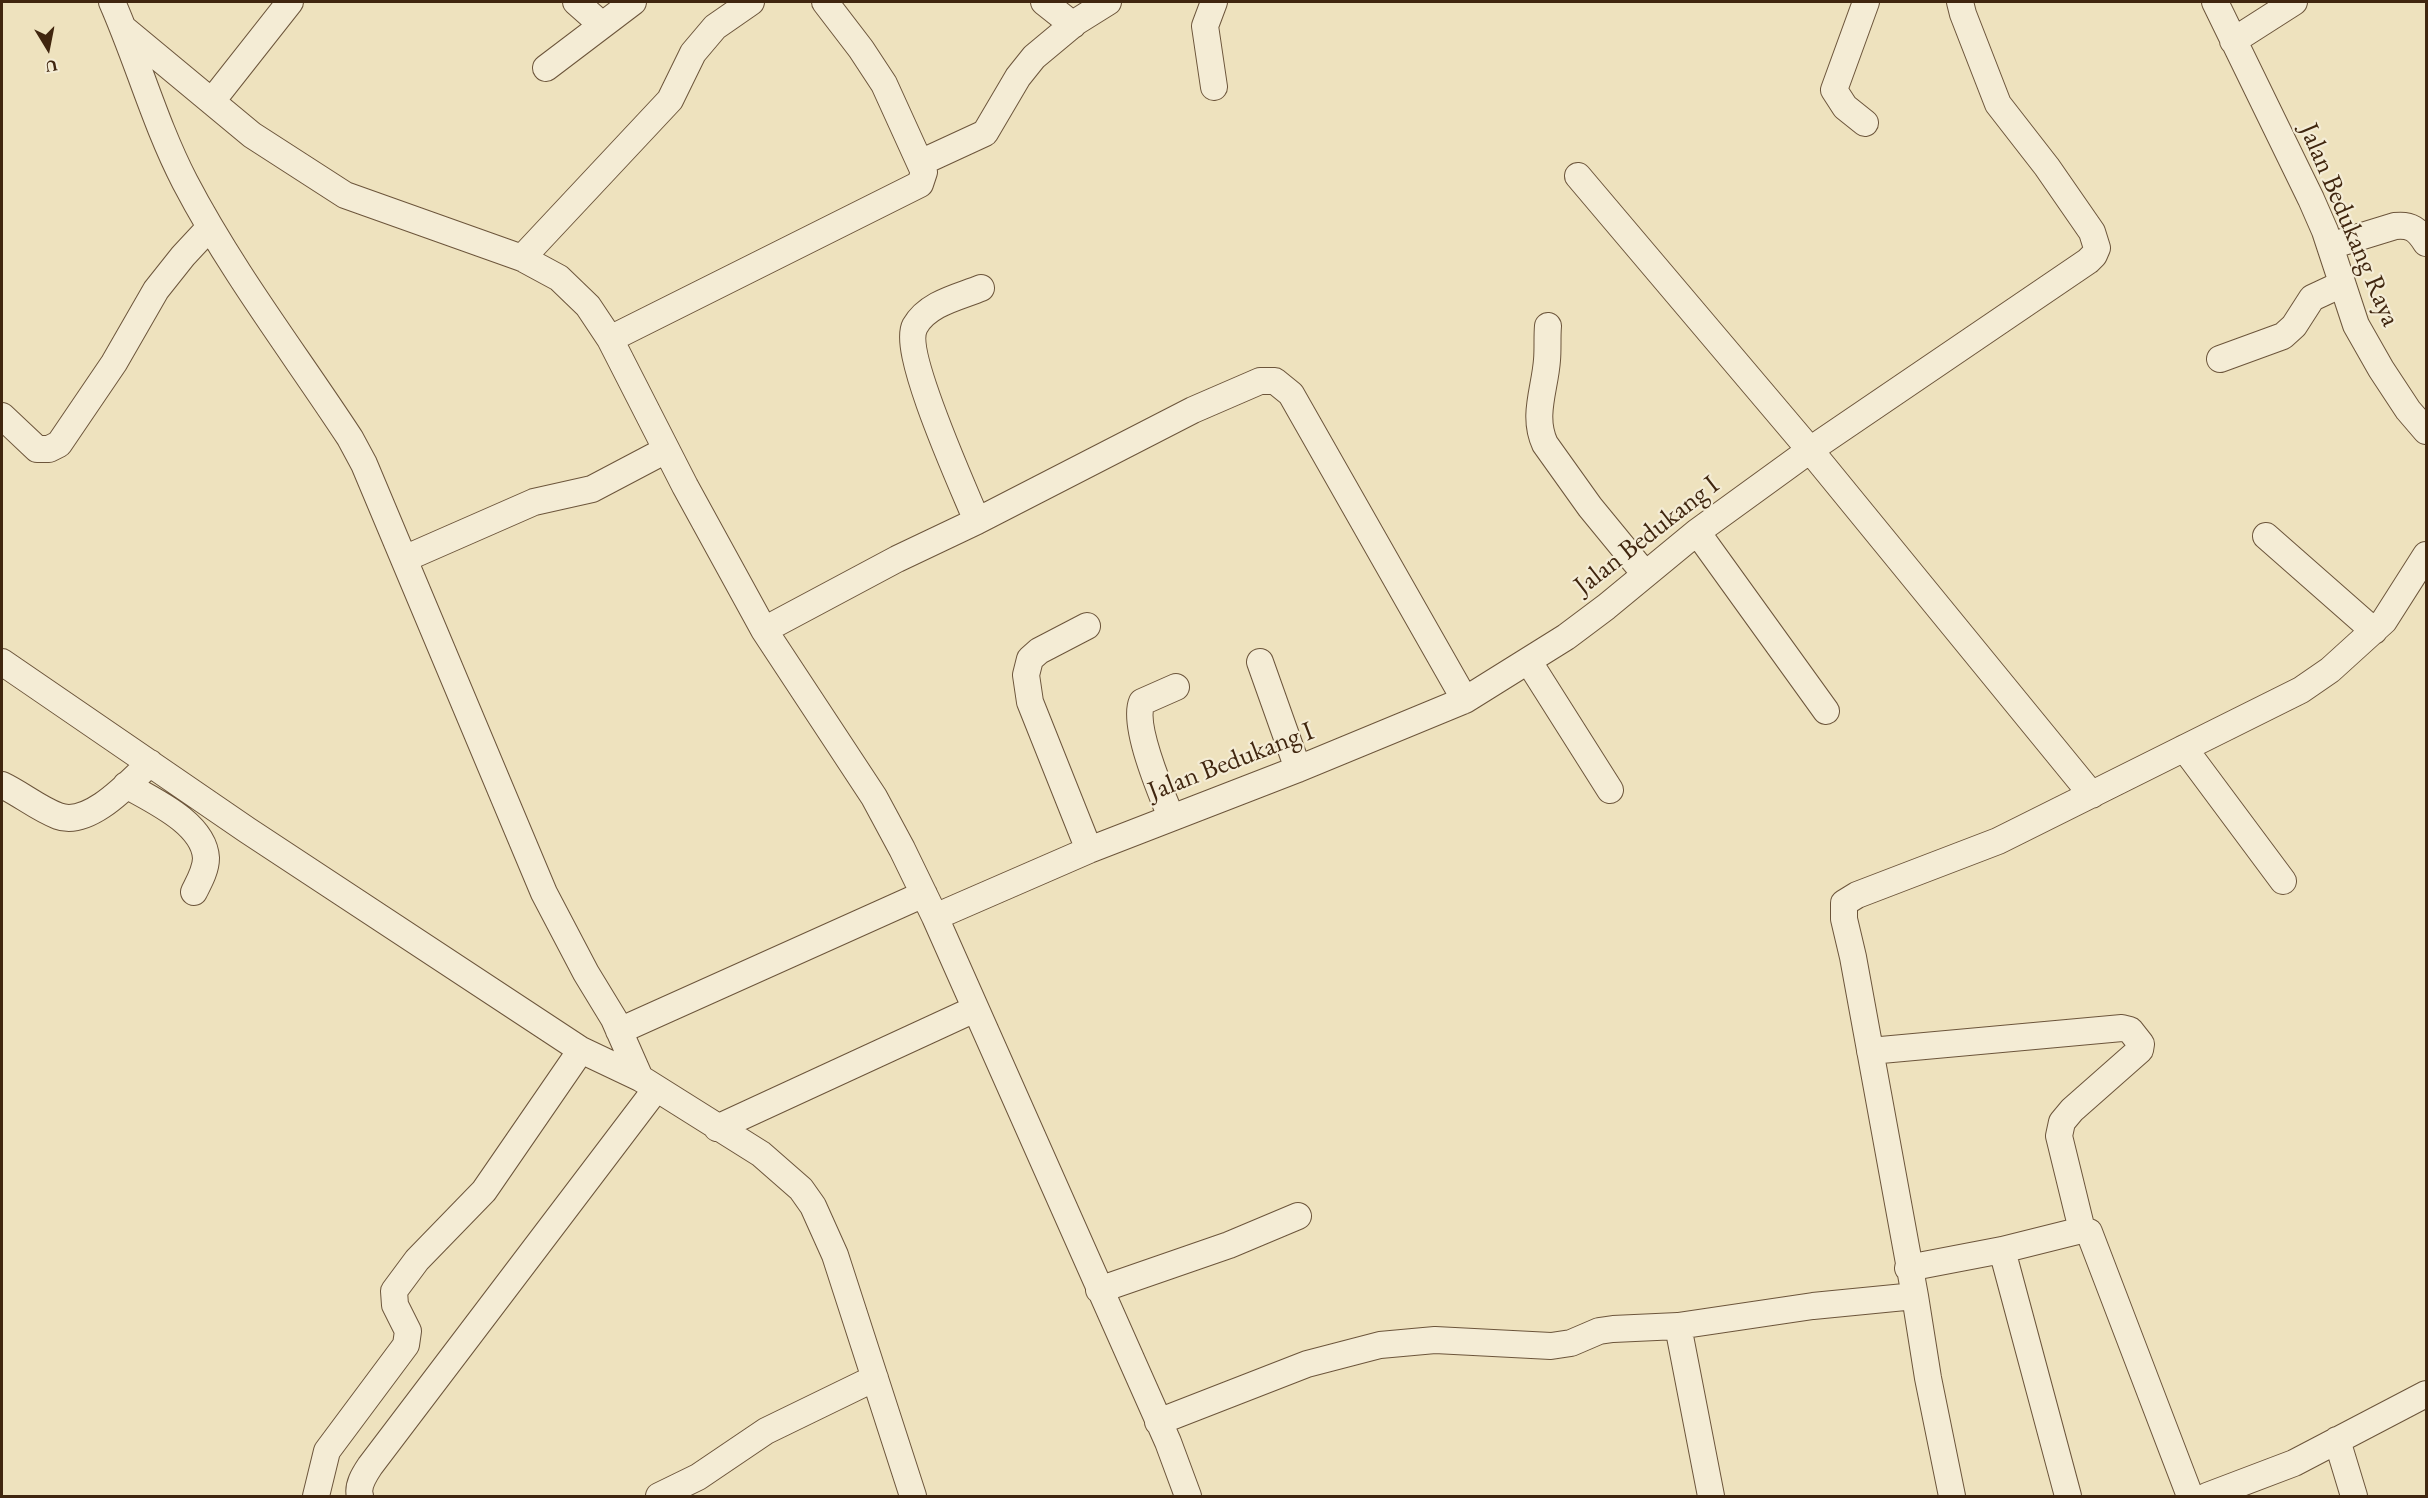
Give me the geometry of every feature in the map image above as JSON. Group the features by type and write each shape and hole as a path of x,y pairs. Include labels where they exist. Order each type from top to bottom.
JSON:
{"street":[{"path":"112,2 166,143 210,227 350,438 364,464 544,893 648,1083"},
{"path":"212,101 290,2"},
{"path":"576,2 602,25"},
{"path":"546,68 633,2"},
{"path":"522,258 670,100 693,53 715,27 752,2"},
{"path":"610,339 920,184 924,176 920,163 884,84 825,2"},
{"path":"1044,2 1073,25"},
{"path":"920,163 985,133 1018,77 1034,57 1073,25 1108,2"},
{"path":"1214,2 1205,27 1214,87"},
{"path":"1864,123 1845,107 1834,90 1866,2"},
{"name":"Jalan Bedukang I","path":"935,917 1089,850 1298,769 1465,700 1529,662 1606,607 1696,532 1810,450 2094,255 2097,248 2092,232 2047,167 1998,104 1960,2"},
{"name":"Jalan Bedukang Raya","path":"2215,2 2311,199 2330,246 2356,324 2381,369 2408,410 2427,431"},
{"path":"2233,41 2294,2"},
{"path":"123,28 252,135 345,195 522,258 559,278 588,306 610,339 666,450 764,630 874,797 924,894 1158,1422 1188,1497"},
{"path":"1578,176 1810,450 2092,795"},
{"path":"2330,246 2405,225 2421,233 2427,243"},
{"path":"2,416 37,449 49,449 59,444 114,363 156,290 210,227"},
{"path":"2220,359 2283,336 2294,326 2312,298 2342,284"},
{"path":"977,521 918,373 912,337 915,327 937,305 981,288"},
{"path":"1548,326 1547,360 1538,411 1540,435 1590,507 1645,574"},
{"path":"764,630 897,559 977,521 1193,410 1260,381 1275,381 1291,394 1465,700"},
{"path":"404,559 534,502 592,489 666,450"},
{"path":"1696,532 1826,711"},
{"path":"2266,536 2374,631"},
{"path":"1952,1497 1928,1378 1853,957 1844,919 1844,903 1857,895 1998,841 2301,690 2330,670 2384,621 2427,555"},
{"path":"1087,626 1040,651 1030,659 1026,675 1030,702 1089,850"},
{"path":"2,662 248,830 581,1050 648,1083 775,1164 801,1189 813,1206 835,1255 913,1497"},
{"path":"1260,662 1298,769"},
{"path":"1529,662 1610,790"},
{"path":"1171,817 1145,743 1139,708 1142,702 1176,687"},
{"path":"2184,748 2283,881"},
{"path":"2,785 51,813 68,819 76,819 112,798 150,763"},
{"path":"126,785 180,817 199,840 206,856 205,868 194,892"},
{"path":"620,1031 924,894"},
{"path":"717,1128 975,1009"},
{"path":"1870,1051 2122,1028 2130,1030 2140,1044 2140,1050 2072,1110 2062,1122 2059,1136 2082,1230"},
{"path":"316,1497 327,1451 406,1346 408,1331 395,1305 394,1291 417,1260 483,1191 581,1050"},
{"path":"360,1497 362,1478 370,1466 648,1083"},
{"path":"1099,1290 1228,1245 1298,1216"},
{"path":"1908,1268 2002,1250 2082,1230 2089,1232 2205,1496 2294,1464 2427,1394"},
{"path":"2002,1250 2068,1497"},
{"path":"1158,1422 1307,1364 1380,1345 1435,1340 1551,1346 1571,1343 1606,1330 1678,1326 1813,1306 1915,1296"},
{"path":"1678,1326 1711,1497"},
{"path":"659,1497 698,1477 765,1431 875,1378"},
{"path":"2337,1440 2354,1497"}]}
